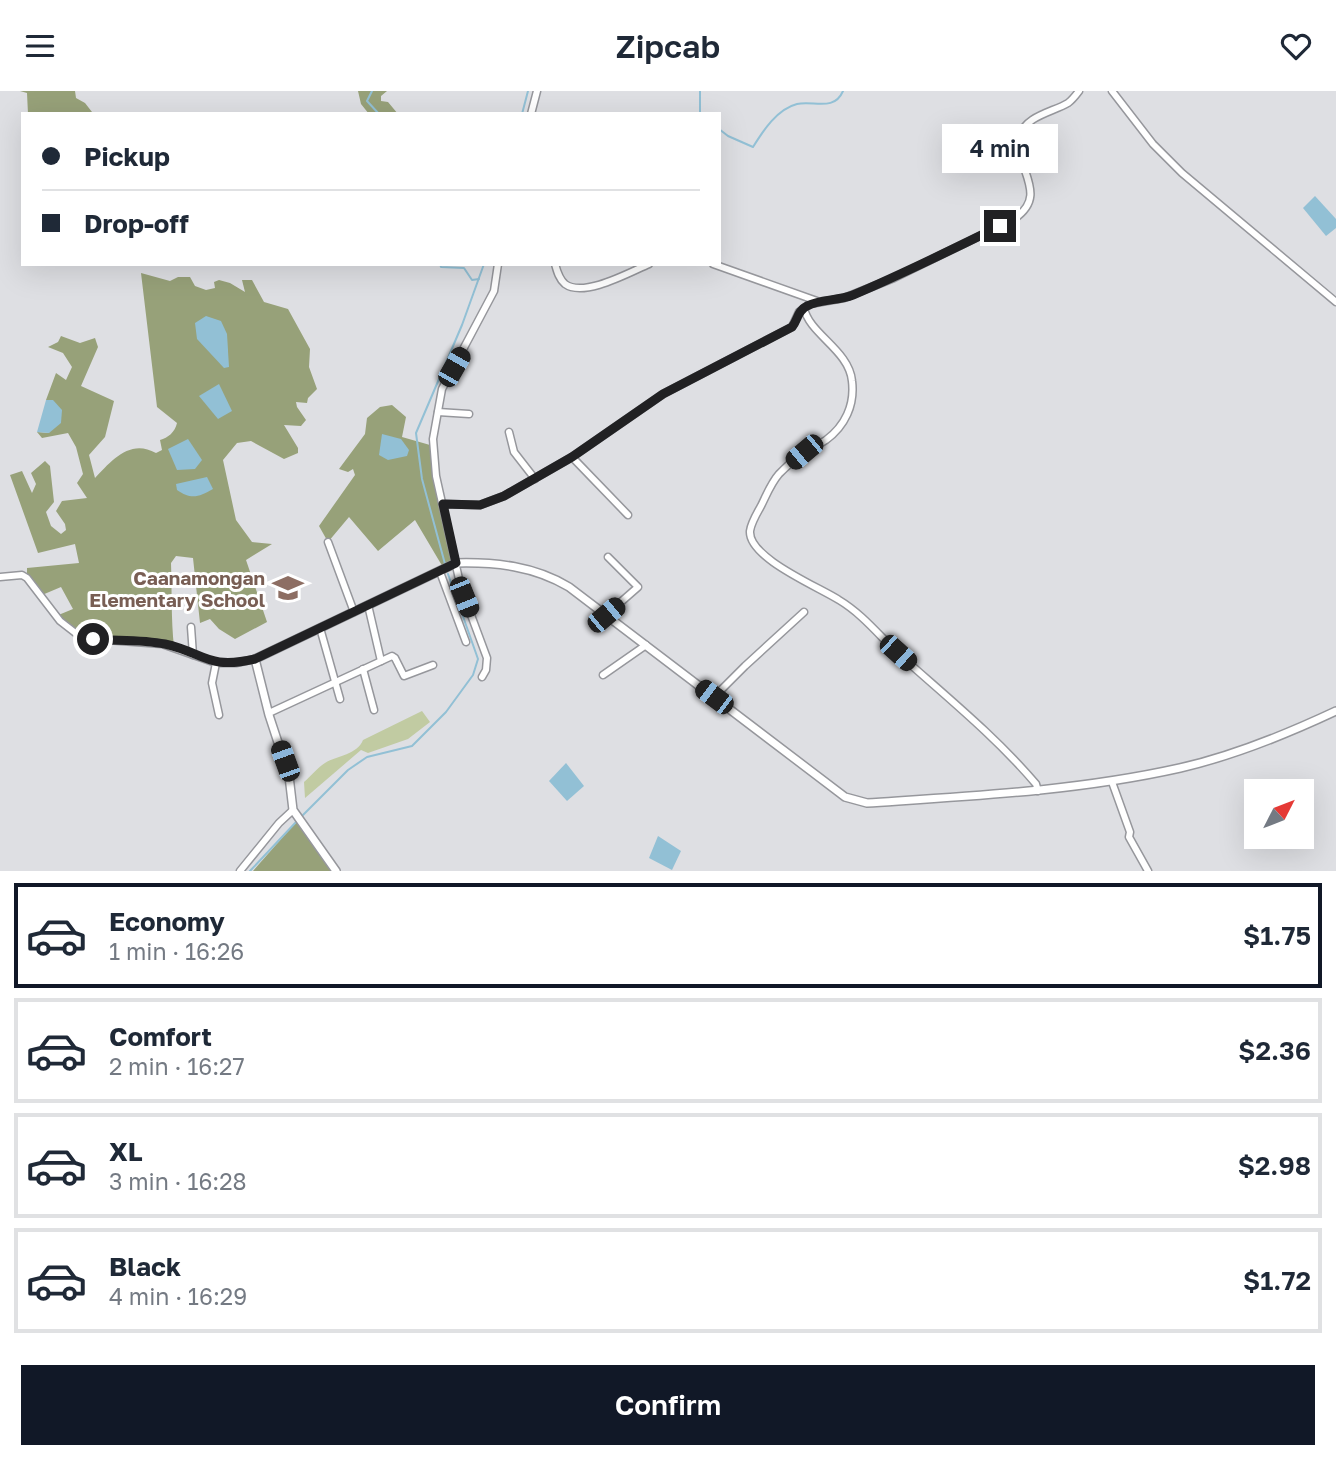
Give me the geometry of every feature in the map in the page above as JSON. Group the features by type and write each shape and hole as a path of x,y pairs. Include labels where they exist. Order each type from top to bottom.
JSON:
{"street":[{"path":"532,112 537,91"},
{"path":"443,504 488,503 572,457 663,394 792,327 804,307 844,298 894,278 1022,214 1031,199 1020,147 1023,129 1034,120 1069,103 1079,91"},
{"path":"1112,91 1153,144 1182,173 1336,302"},
{"path":"482,677 486,670 485,648 464,597 433,456 442,389 494,291 498,266"},
{"path":"556,266 563,282 571,287 582,288 608,282 644,266"},
{"path":"719,266 819,302"},
{"path":"804,307 808,321 824,335 851,373 853,388 850,410 843,424 831,436 811,447 776,478 752,524 752,540 770,560 858,613 1003,748 1036,784 1038,792"},
{"path":"438,412 469,414"},
{"path":"509,432 514,452 535,479"},
{"path":"572,457 628,515"},
{"path":"328,542 354,612"},
{"path":"606,615 638,586 608,557"},
{"path":"0,577 22,575 27,578 60,621 78,635 93,639 162,644 216,663 236,663 255,659 456,563 487,563 541,572 569,587 855,802 877,803 1038,792 1112,782 1195,764 1253,746 1336,711"},
{"path":"440,572 466,642"},
{"path":"369,605 381,661"},
{"path":"714,697 804,612"},
{"path":"191,627 193,655"},
{"path":"320,628 340,699"},
{"path":"603,675 646,645"},
{"path":"269,713 335,681 394,657 404,676 433,664"},
{"path":"255,659 289,776 293,810 336,871"},
{"path":"216,663 212,683 219,715"},
{"path":"363,669 374,710"},
{"path":"1112,782 1130,832 1129,837 1148,871"},
{"path":"240,871 293,810"}],"green space":[{"path":"20,91 75,91 76,98 85,103 92,112 28,112 27,93"},
{"path":"358,91 387,91 381,96 381,101 388,102 396,112 367,112 361,104"},
{"path":"141,273 170,281 178,277 190,277 195,286 206,290 215,288 214,282 219,280 245,292 242,280 252,280 264,302 288,309 310,349 309,367 317,389 307,403 296,402 306,420 301,426 284,425 298,448 298,453 284,459 251,441 237,443 223,460 236,520 252,542 272,544 246,560 267,622 235,639 219,629 210,619 200,623 193,558 176,556 171,563 174,647 75,633 56,616 73,609 61,587 42,595 27,578 27,568 79,563 75,544 38,553 10,475 22,471 32,493 36,484 31,473 45,461 50,466 54,502 46,512 51,526 61,534 66,530 65,524 56,511 62,501 87,498 77,483 83,474 76,447 68,433 42,438 37,432 49,433 53,400 46,400 56,373 66,380 72,367 63,353 48,347 58,342 61,336 80,343 95,338 98,347 81,386 114,401 105,437 89,455 95,478 114,459 129,450 147,449 156,453 162,450 160,440 171,434 176,426 177,423 157,407"},
{"path":"392,405 406,417 402,437 430,445 456,563 444,569 415,520 378,551 349,517 328,542 319,526 355,475 353,469 348,472 339,469 365,434 367,418 380,407"},
{"path":"422,711 430,722 408,739 368,753 361,750 305,798 304,782 322,765 352,752 363,740"},
{"path":"297,821 331,871 253,871"}],"water":[{"path":"1315,196 1336,219 1336,228 1326,236 1303,208"},
{"path":"206,316 221,321 227,334 229,367 224,368 197,339 195,323"},
{"path":"219,384 232,411 218,419 199,396"},
{"path":"46,400 53,400 62,410 61,423 49,433 37,432"},
{"path":"382,434 401,439 409,450 407,456 388,460 379,455"},
{"path":"188,439 202,460 195,469 177,470 168,449"},
{"path":"207,477 213,489 203,494 191,496 177,490 176,484"},
{"path":"566,763 584,786 567,801 549,781"},
{"path":"658,836 681,851 672,870 649,858"}],"waterway":[{"path":"372,91 367,101 377,112"},
{"path":"523,112 528,91"},
{"path":"700,91 700,112"},
{"path":"721,131 753,147 771,121 783,111 797,104 829,103 843,91"},
{"path":"441,266 464,268 472,280 479,279"},
{"path":"445,564 422,479 416,433 462,325 483,266"},
{"path":"303,815 348,770 367,757 412,746 446,712 473,675 478,659 448,574"},
{"path":"250,871 297,821"}],"place":[{"name":"Caanamongan Elementary School","path":"288,588"}],"route":[{"path":"93,639 162,644 216,663 255,659 456,563 443,504 480,505 504,496 572,457 663,394 792,327 804,307 815,302 844,298 894,278 1000,226"}]}
